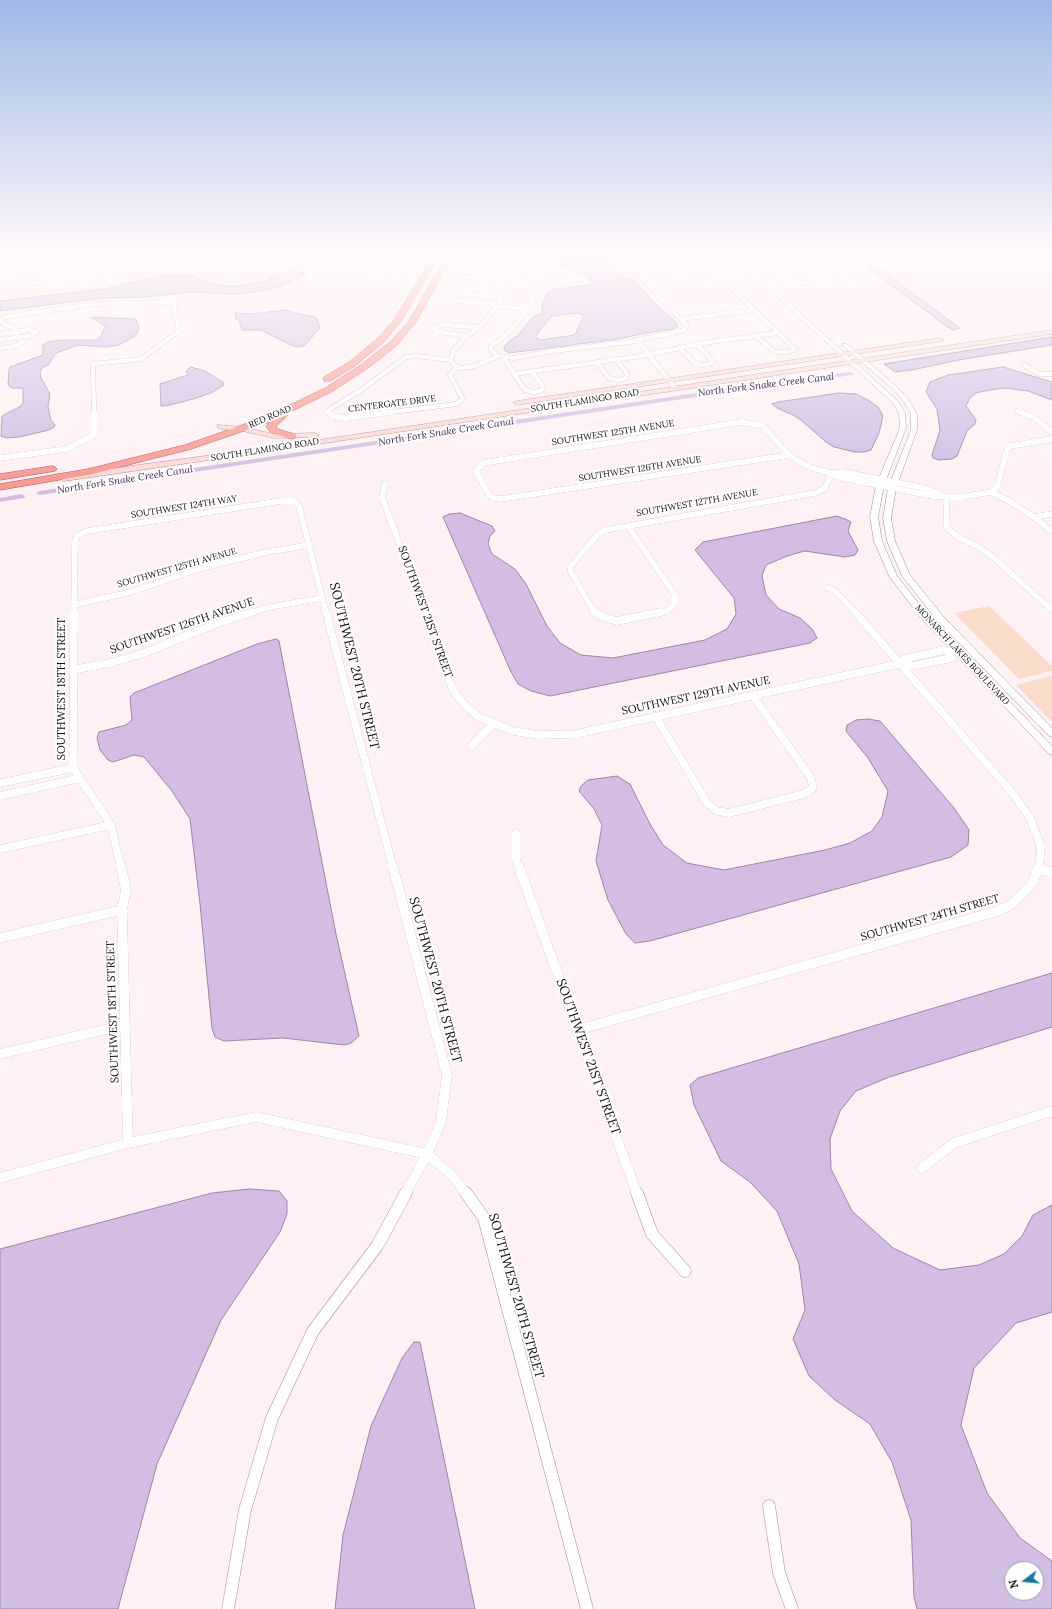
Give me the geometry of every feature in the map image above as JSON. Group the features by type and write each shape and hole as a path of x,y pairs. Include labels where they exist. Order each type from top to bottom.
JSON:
{"highway":[{"name":"RED ROAD","path":"0,477 54,469 116,457 182,440 221,427 286,401 336,374 352,364 381,340 388,331"},
{"name":"RED ROAD","path":"31,482 119,466 188,447 242,429 289,409 350,377 394,343 404,331"},
{"path":"289,409 274,422 272,426 274,431 292,436"},
{"name":"SOUTH FLAMINGO ROAD","path":"0,487 31,482"}],"main road":[{"name":"SOUTH FLAMINGO ROAD","path":"31,482 140,468 1052,332"},
{"name":"SOUTH FLAMINGO ROAD","path":"221,427 242,429 274,436 292,436 379,428 507,405 671,379 951,339"}],"street":[{"path":"0,348 21,344 23,342 15,331"},
{"path":"0,458 67,449 94,436 93,364 141,359 179,331"},
{"path":"437,331 468,336"},
{"path":"474,331 453,351 451,360 452,364 458,367 475,366 501,357 514,358 637,340 682,331"},
{"path":"509,331 491,347 491,350 501,357 525,390 534,392 542,390 543,386 531,371"},
{"name":"MONARCH LAKES BOULEVARD","path":"819,331 896,402 902,413 903,428 881,482 874,517 878,541 893,576 954,652 1052,752"},
{"path":"514,374 649,354 697,344 778,333 795,348 793,351 781,353 775,352 756,336"},
{"path":"0,334 18,335"},
{"path":"0,339 18,335"},
{"name":"MONARCH LAKES BOULEVARD","path":"837,338 895,388 907,401 914,414 914,430 893,485 887,518 891,541 906,576 939,617 1052,734"},
{"path":"637,340 649,354 649,357 658,364 678,387"},
{"path":"679,348 693,362 702,365 711,364 712,360 697,344"},
{"name":"CENTERGATE DRIVE","path":"451,360 416,356 406,357 361,390 330,408 329,412 332,416 344,418 456,404 464,399 450,375 458,367"},
{"path":"597,362 609,378 618,380 626,378 627,374 616,359"},
{"path":"1024,365 1034,373 1052,374"},
{"path":"1017,411 1033,418 1052,432"},
{"name":"SOUTHWEST 125TH AVENUE","path":"493,498 489,495 476,470 483,463 742,422 763,426 789,455"},
{"path":"789,455 803,464 832,473 842,478 881,482 933,496 974,496 991,492 996,487 1007,450 1010,446 1052,438"},
{"name":"SOUTHWEST 126TH AVENUE","path":"493,498 501,499 789,455"},
{"name":"SOUTHWEST 127TH AVENUE","path":"628,526 675,595 676,604 667,611 617,620 604,617 595,612 571,572 570,567 598,534 606,530 628,526 815,493 825,488 832,473"},
{"name":"SOUTHWEST 21ST STREET","path":"385,484 382,496 453,690 463,703 477,716 493,724"},
{"path":"991,492 1009,501 1034,517 1052,532"},
{"path":"946,496 947,528 959,538 977,546 994,558 1052,610"},
{"name":"SOUTHWEST 124TH WAY","path":"78,535 88,531 294,500"},
{"name":"SOUTHWEST 20TH STREET","path":"294,500 299,506 310,545 322,598 447,1076 442,1122 427,1154 454,1177 484,1218 587,1609"},
{"path":"1034,517 1052,514"},
{"name":"SOUTHWEST 18TH STREET","path":"78,535 74,541 72,670 73,768 111,825 126,890 122,910 128,1143"},
{"name":"SOUTHWEST 125TH AVENUE","path":"73,605 130,592 202,568 267,552 310,545"},
{"name":"SOUTHWEST 24TH STREET","path":"577,1030 998,911 1012,904 1024,894 1032,884 1039,868 1041,847 1030,818 1014,794 844,599 835,591 826,587"},
{"name":"SOUTHWEST 126TH AVENUE","path":"72,670 110,663 144,653 218,623 270,608 322,598"},
{"name":"SOUTHWEST 129TH AVENUE","path":"493,724 513,731 538,735 553,736 576,734 901,664 905,658 944,650 954,652"},
{"path":"656,716 707,803 717,811 729,813 804,794 813,788 811,778 753,696"},
{"path":"472,745 493,724"},
{"path":"0,783 73,768"},
{"path":"0,796 80,778"},
{"path":"0,849 111,825"},
{"name":"SOUTHWEST 21ST STREET","path":"516,832 516,859 652,1234 685,1271"},
{"path":"1039,868 1052,873"},
{"path":"0,938 122,910"},
{"path":"0,1054 125,1025"},
{"path":"922,1168 954,1143 1052,1111"},
{"path":"0,1178 128,1143 256,1117 427,1154 377,1246 313,1331 272,1418 246,1510 228,1609"},
{"path":"768,1506 779,1573 792,1609"}],"shaded area":[{"path":"103,331 138,331 135,336 119,345 105,347 78,345 56,353 48,365 42,368 40,372 41,378 50,394 48,407 51,420 55,425 54,427 49,430 19,437 7,438 1,436 2,416 21,406 23,403 23,388 12,388 8,385 10,367 43,355 43,345 48,342 61,340 97,340"},
{"path":"263,331 317,331 304,346 297,347"},
{"path":"521,331 540,331 535,337 540,340 575,335 577,331 659,331 618,339 509,353 504,350 504,347 508,342"},
{"path":"1052,337 1052,345 958,360 912,370 895,372 884,364"},
{"path":"191,367 205,371 224,383 224,385 211,393 193,399 161,406 160,384 188,375 186,371"},
{"path":"1003,367 1052,382 1052,400 1028,391 1005,388 976,393 970,398 966,406 976,420 975,424 967,431 957,456 952,459 939,460 933,458 932,455 940,430 937,409 926,392 930,382 948,375"},
{"path":"839,393 856,394 878,407 883,416 879,433 871,450 855,452 834,447 801,420 772,404 778,402"},
{"path":"460,513 492,526 495,531 490,536 488,544 492,554 515,569 526,584 547,626 560,643 581,655 613,658 705,640 727,629 736,614 734,598 695,550 703,542 837,516 851,522 848,531 858,550 855,555 845,557 805,551 787,556 766,565 762,576 766,595 779,609 800,618 812,629 817,638 810,643 550,696 531,691 518,684 511,672 443,517 449,514"},
{"path":"989,606 1052,666 1052,671 1019,679 954,613"},
{"path":"276,639 279,641 336,934 359,1036 351,1043 344,1045 283,1038 224,1041 215,1037 212,1028 190,819 172,791 144,757 134,755 113,762 108,760 100,750 97,738 99,732 126,725 132,720 130,697 134,693 257,644"},
{"path":"1052,676 1052,722 1016,685"},
{"path":"868,719 880,721 954,808 969,830 968,845 951,857 650,941 635,943 626,934 608,900 596,861 602,825 594,809 579,791 581,786 588,780 617,776 630,784 650,824 663,845 687,863 724,870 825,850 850,843 872,831 882,817 888,791 868,758 846,731 847,725 856,720"},
{"path":"1052,973 1052,1027 889,1077 856,1091 840,1111 830,1139 831,1169 852,1211 893,1248 940,1270 979,1265 1004,1254 1022,1236 1033,1215 1052,1205 1052,1312 1016,1323 974,1368 961,1425 987,1493 1020,1538 1052,1561 1052,1609 917,1609 914,1597 911,1520 892,1462 870,1424 835,1400 809,1376 793,1339 805,1310 799,1264 777,1211 750,1182 721,1161 694,1105 690,1085 698,1078"},
{"path":"249,1189 279,1191 287,1201 287,1214 280,1232 221,1320 157,1464 118,1609 0,1609 0,1249 212,1193"},
{"path":"414,1342 420,1342 475,1609 335,1609 343,1535 371,1426 402,1358"}],"waterway":[{"name":"North Fork Snake Creek Canal","path":"40,493 743,388 851,374"},
{"name":"North Fork Snake Creek Canal","path":"0,500 21,496"}]}
